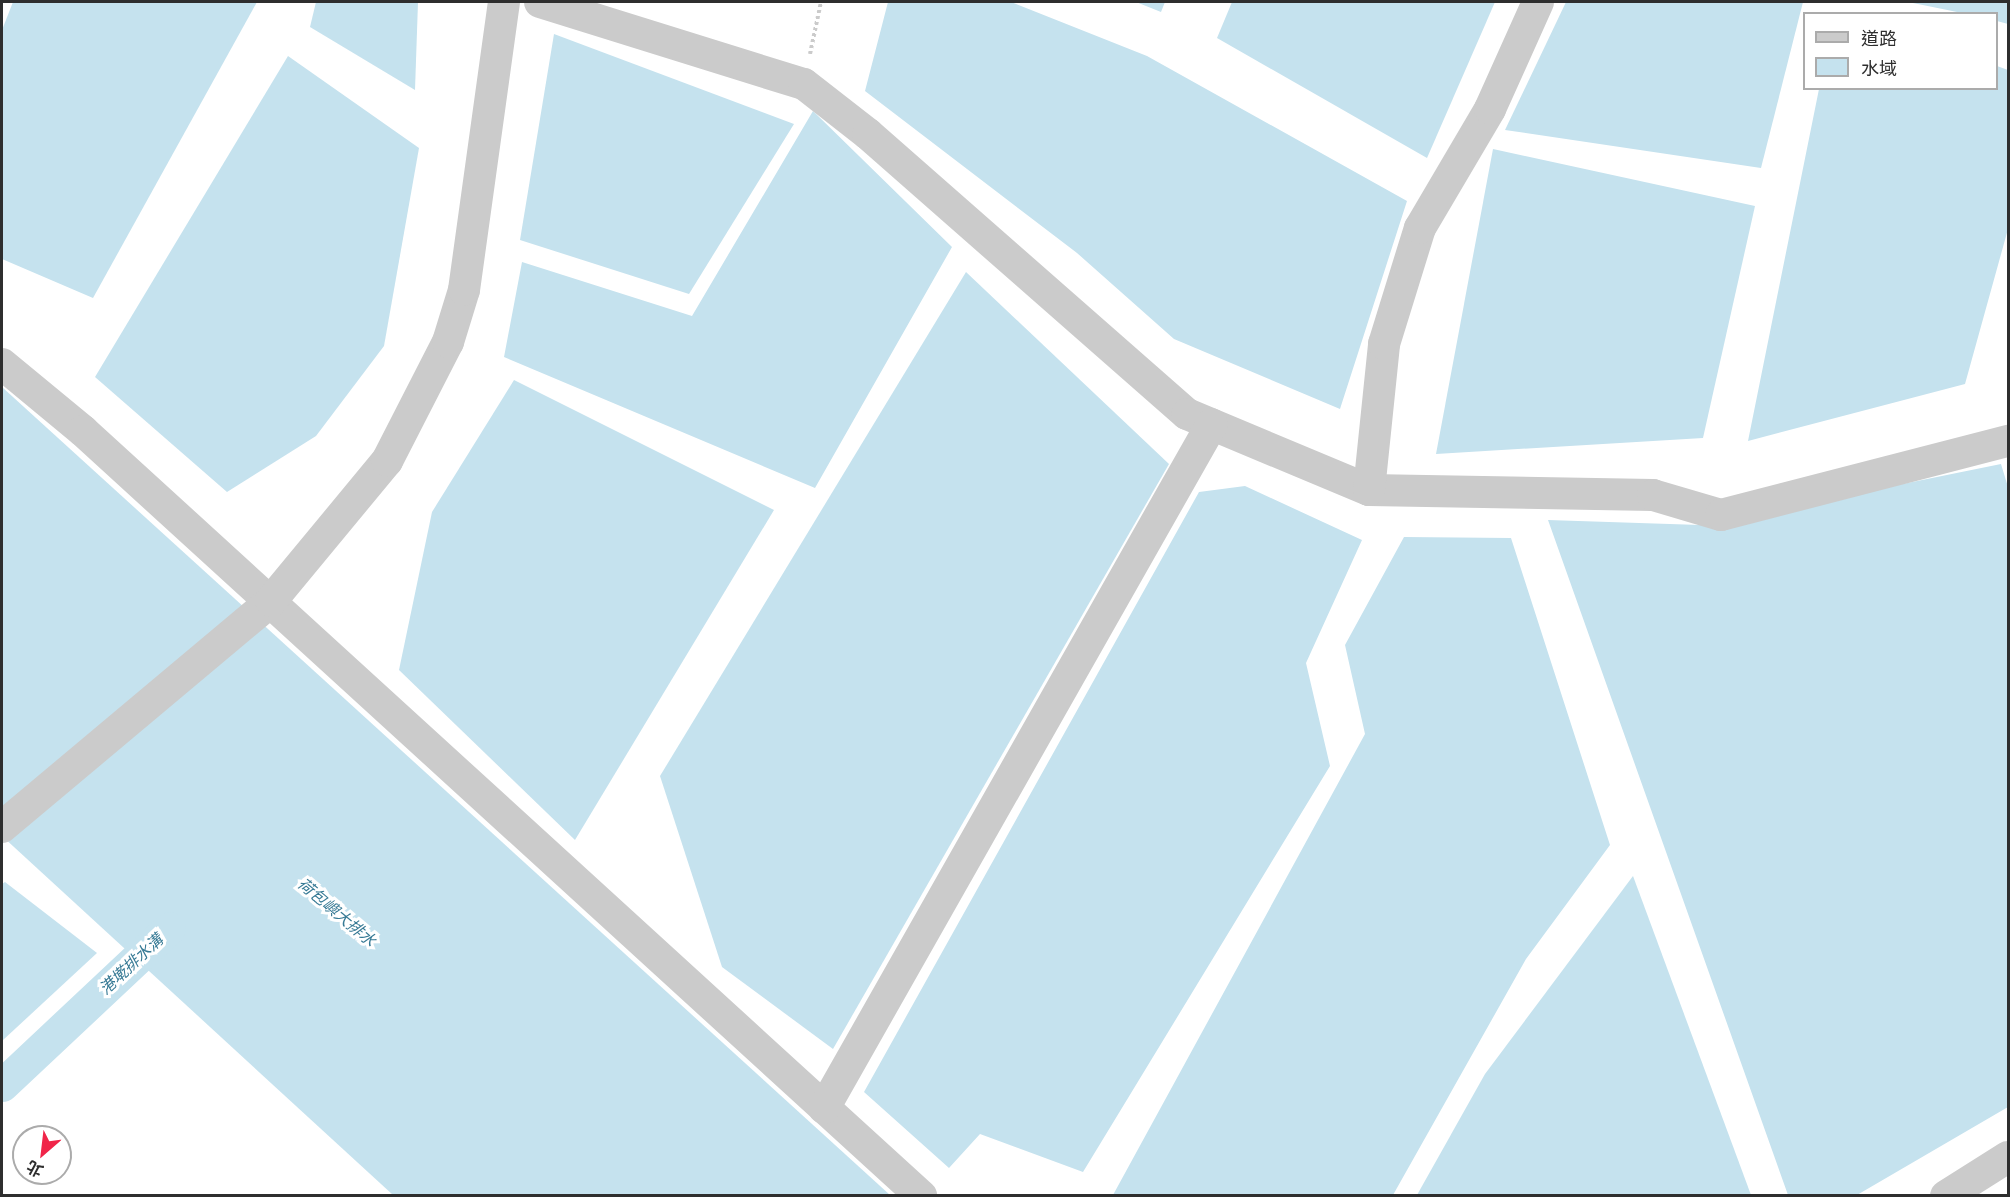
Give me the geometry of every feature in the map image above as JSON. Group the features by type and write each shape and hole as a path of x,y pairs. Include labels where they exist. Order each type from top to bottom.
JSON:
{"street":[{"path":"2,827 263,607 387,460 448,342 464,290 504,2"},
{"path":"540,2 804,84 868,134 1187,414 1369,490 1653,495 1721,515 2008,441"},
{"path":"1369,490 1384,344 1420,228 1490,109 1538,2"},
{"path":"2,364 263,607 921,1196"},
{"path":"824,1108 1212,424"},
{"path":"1946,1196 2008,1157"}],"path":[{"path":"804,84 821,2"}],"water":[{"path":"13,2 257,2 93,298 2,259 2,30"},
{"path":"316,2 418,2 415,90 310,27"},
{"path":"888,2 1011,2 1147,56 1407,201 1340,409 1174,339 1077,253 865,91"},
{"path":"1136,2 1165,2 1161,12"},
{"path":"1232,2 1495,2 1427,158 1217,38"},
{"path":"1566,2 1803,2 1761,168 1505,130"},
{"path":"1908,2 2008,2 2008,24 1998,21 1998,12 1957,12"},
{"path":"554,34 794,124 689,294 520,240"},
{"path":"288,56 419,148 384,346 316,436 227,492 95,377"},
{"path":"1998,66 2008,70 2008,229 1965,384 1748,441 1819,90 1998,90"},
{"path":"813,111 952,247 815,488 504,357 522,262 692,316"},
{"path":"1493,149 1755,206 1703,438 1436,454"},
{"path":"966,272 1169,464 833,1049 722,967 660,776"},
{"path":"514,380 774,510 575,840 399,670 432,512"},
{"name":"荷包嶼大排水","path":"2,387 890,1195 393,1195 2,836"},
{"path":"2001,464 2008,487 2008,1107 1857,1195 1788,1195 1548,520 1700,525"},
{"path":"1245,486 1362,540 1306,663 1330,766 1083,1172 980,1134 949,1168 864,1092 1199,492"},
{"path":"1404,537 1511,538 1610,845 1526,959 1393,1195 1113,1195 1365,734 1345,645"},
{"path":"1633,876 1751,1195 1417,1195 1485,1074"},
{"path":"5,882 97,953 2,1041 2,884"}],"waterway":[{"name":"港墘排水溝","path":"2,1085 169,928"}]}
